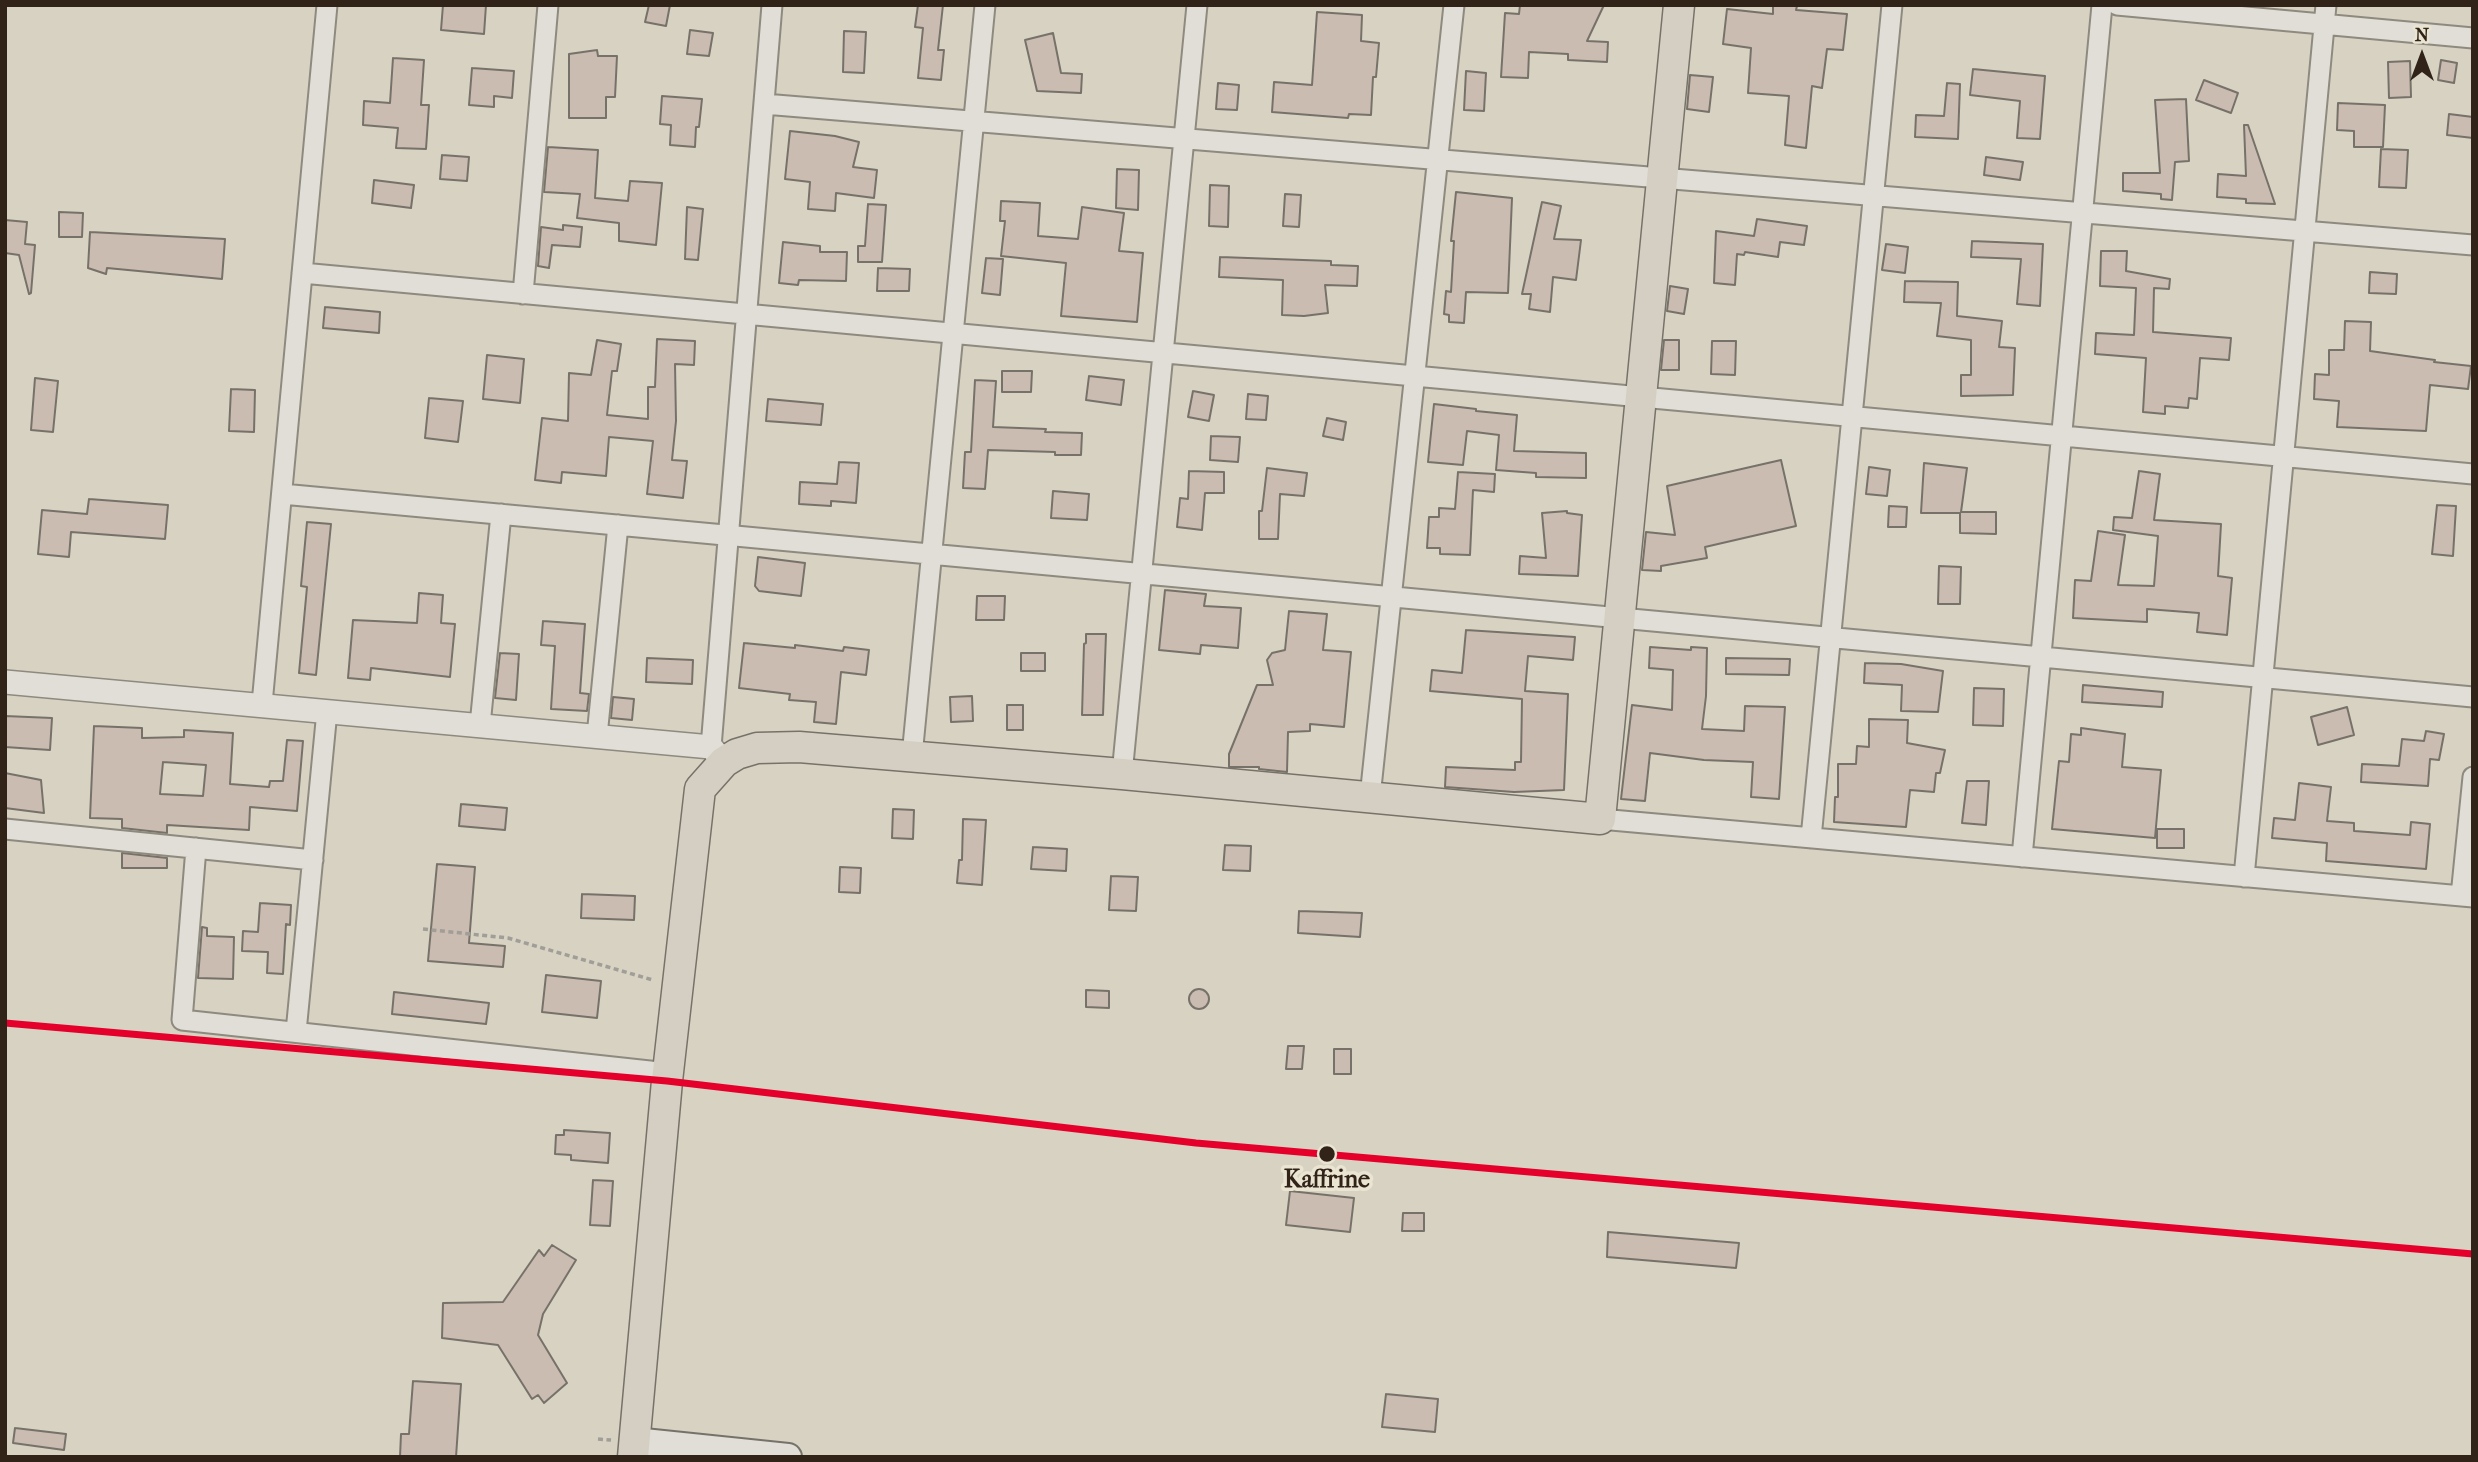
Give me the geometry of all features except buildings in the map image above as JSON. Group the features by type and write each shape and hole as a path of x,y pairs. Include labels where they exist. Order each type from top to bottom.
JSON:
{"main road":[{"path":"788,1457 634,1449 668,1073 700,789 718,754 737,754 757,748 780,748 912,756 1600,819 1679,5"}],"street":[{"path":"262,704 327,5"},
{"path":"523,294 548,5"},
{"path":"5,682 597,736 718,754 729,536 772,5"},
{"path":"912,756 985,5"},
{"path":"1122,774 1197,5"},
{"path":"1370,797 1454,5"},
{"path":"1811,838 1892,5"},
{"path":"2022,857 2102,5"},
{"path":"2117,5 2325,15 2473,38"},
{"path":"2244,877 2325,15"},
{"path":"764,104 2473,245"},
{"path":"302,273 2473,474"},
{"path":"282,494 2473,697"},
{"path":"480,725 501,514"},
{"path":"597,736 618,525"},
{"path":"296,1032 327,711"},
{"path":"1600,819 2467,897 2473,777"},
{"path":"5,829 313,860"},
{"path":"196,848 182,1020 668,1073"}],"path":[{"path":"423,929 508,938 678,987"}],"transit line":[{"path":"5,1023 667,1081 1196,1143 2473,1254"}],"place":[{"name":"Kaffrine","path":"1327,1154"}]}
